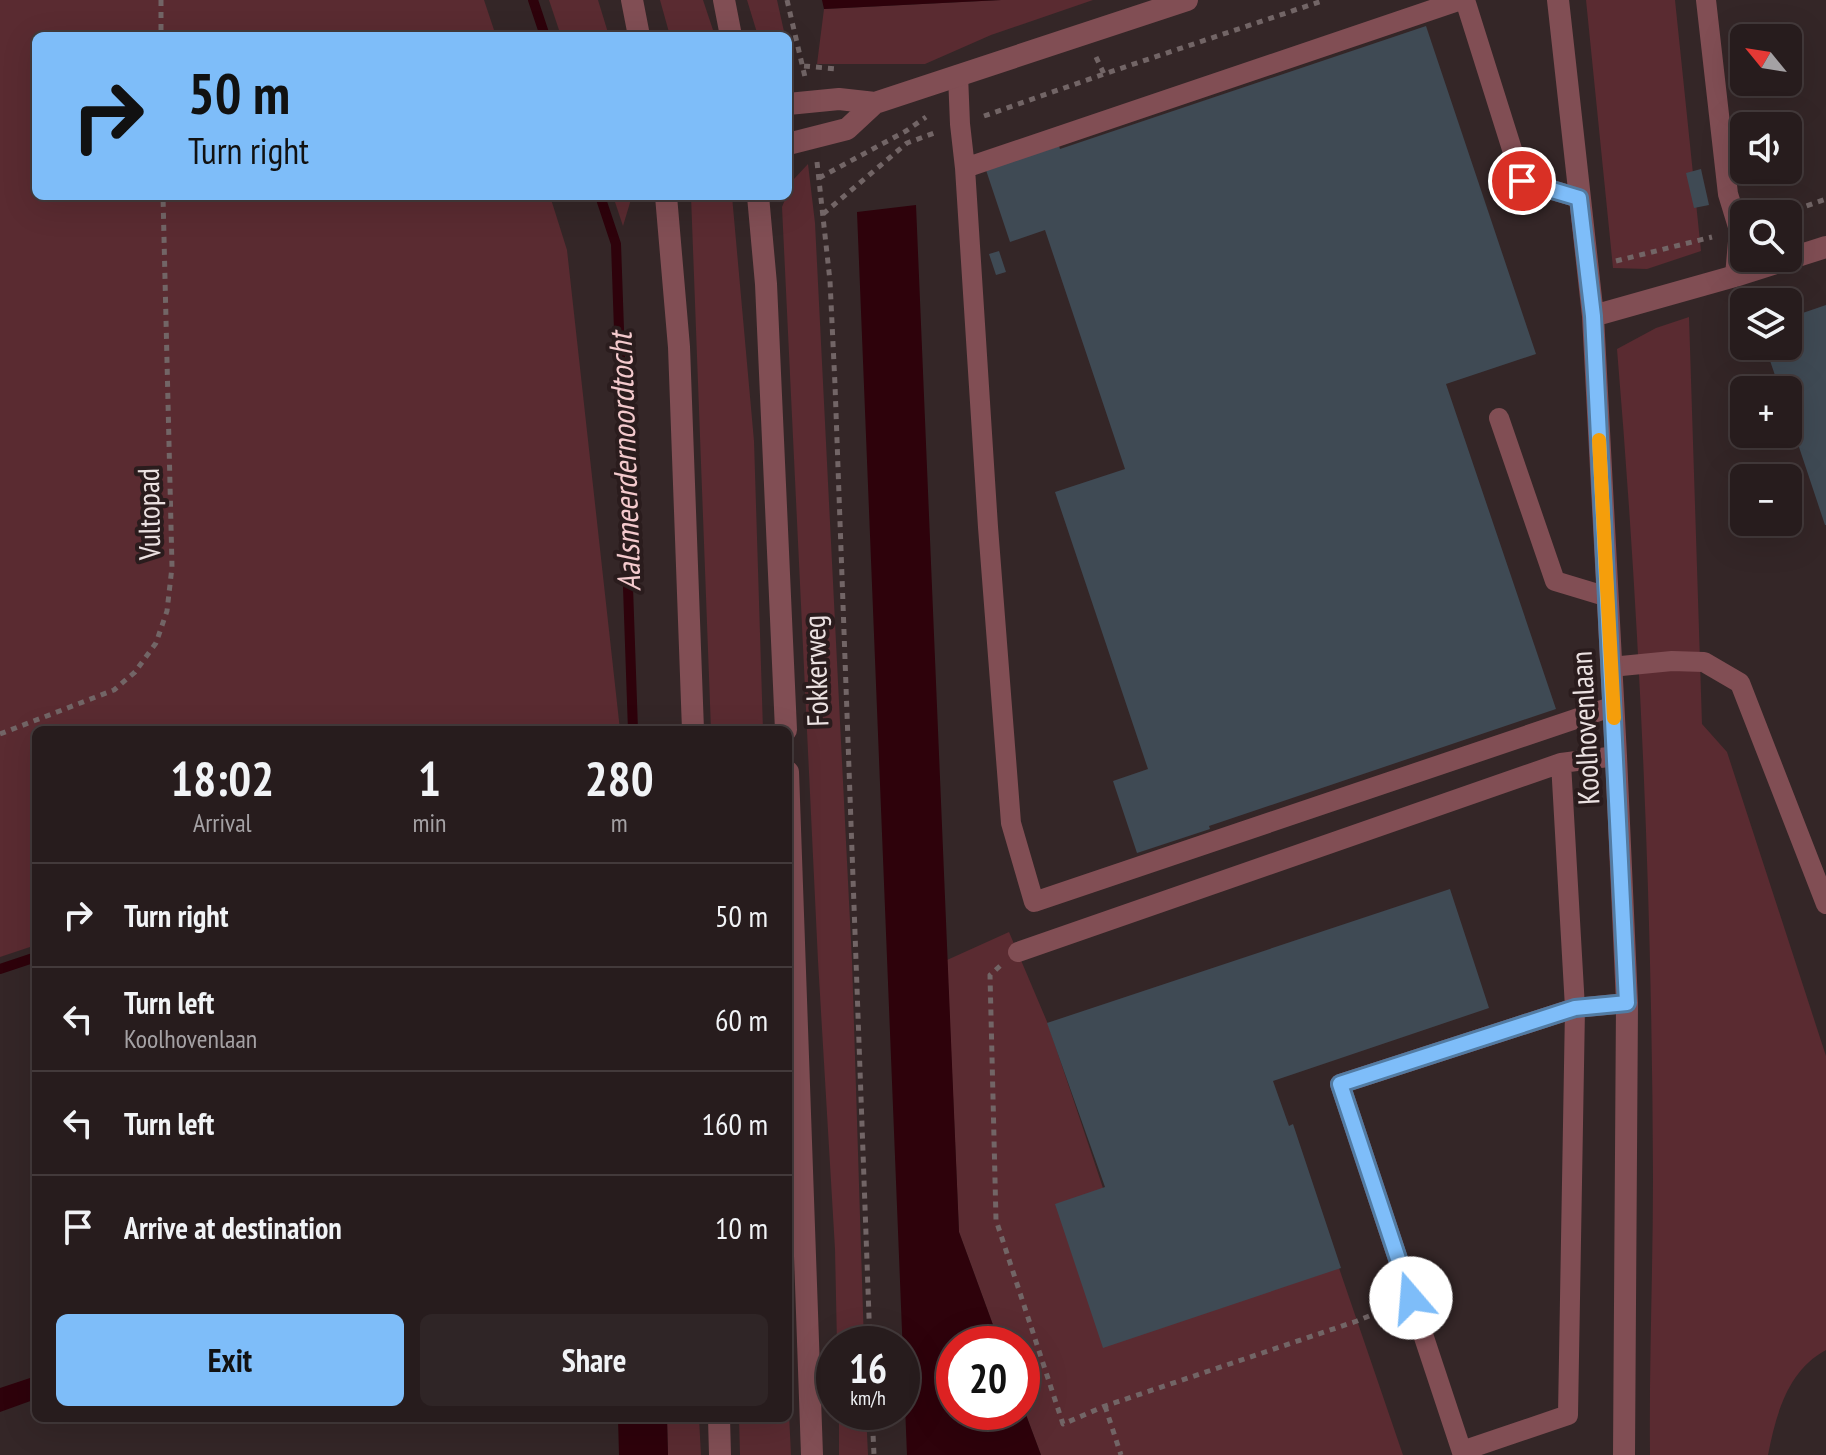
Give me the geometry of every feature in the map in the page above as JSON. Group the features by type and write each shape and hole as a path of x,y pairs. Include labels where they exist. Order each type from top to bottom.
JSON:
{"street":[{"path":"632,0 638,32"},
{"path":"724,0 730,32"},
{"path":"792,143 847,129 875,103 1187,0"},
{"name":"Koolhovenlaan","path":"1558,0 1593,316 1614,706 1627,1003 1624,1455"},
{"path":"798,102 839,99 875,103"},
{"path":"666,200 679,347 693,726"},
{"name":"Fokkerweg","path":"758,200 766,284 786,726"},
{"path":"1593,316 1826,247"},
{"path":"792,886 812,1455"},
{"path":"719,1422 720,1455"}],"lane":[{"path":"965,168 1463,0 1522,181 1579,198"},
{"path":"1706,0 1730,201"},
{"path":"958,75 1011,823 1034,902 1614,706"},
{"path":"1735,272 1735,276"},
{"path":"1499,418 1555,581 1608,597"},
{"path":"1611,667 1672,661 1704,662 1740,683 1826,904"},
{"path":"1018,952 1561,763 1616,756"},
{"path":"1561,763 1575,1008 1568,1415 1462,1453 1340,1084 1575,1008 1627,1003"}],"path":[{"path":"161,0 161,32"},
{"path":"787,0 790,32"},
{"path":"1085,34 1104,74 1325,0"},
{"path":"792,46 798,102"},
{"path":"819,178 906,131 933,112 958,75"},
{"name":"Fokkerweg","path":"814,139 830,281 835,385 869,1326"},
{"path":"1802,208 1826,199"},
{"name":"Vultopad","path":"0,734 114,690 135,672 156,643 167,611 172,567 163,200"},
{"path":"1616,261 1730,232"},
{"path":"1018,952 990,975 996,1220 1063,1424 1105,1406 1357,1321 1411,1298"},
{"path":"1105,1406 1121,1455"},
{"path":"873,1430 874,1455"}],"shaded area":[{"path":"0,0 484,0 495,32 32,32 32,200 551,200 567,250 620,726 32,726 32,946 0,957"},
{"path":"549,0 598,0 608,32 560,32"},
{"path":"660,0 703,0 714,32 669,32"},
{"path":"747,0 777,0 784,32 757,32"},
{"path":"822,0 1001,0 824,9"},
{"path":"1001,0 1093,0 991,35 925,64 817,64 824,9"},
{"path":"1586,0 1675,0 1701,251 1647,269 1613,268"},
{"path":"808,164 815,223 852,961 863,1326 837,1326 782,207 785,200 792,200 792,182"},
{"path":"614,200 631,200 623,226"},
{"path":"691,200 732,200 754,441 763,726 711,726"},
{"path":"916,205 959,1232 993,1326 936,1326 936,1430 1032,1430 1041,1455 907,1455 906,1430 920,1430 920,1326 902,1326 857,212"},
{"path":"1689,317 1702,724 1727,752 1826,1056 1826,1350 1802,1370 1785,1395 1768,1455 1650,1455 1653,1177 1647,866 1632,555 1617,349 1656,328"},
{"path":"1009,932 1048,1024 1103,1188 1339,1268 1403,1455 1041,1455 1032,1430 1040,1430 1040,1326 993,1326 959,1232 947,960"},
{"path":"32,1377 32,1400 0,1412 0,1388"},
{"path":"618,1422 667,1422 668,1455 619,1455"},
{"path":"667,1422 699,1422 701,1455 668,1455"},
{"path":"739,1422 789,1422 791,1455 740,1455"},
{"path":"839,1430 867,1430 868,1455 839,1455"}],"building":[{"path":"1426,26 1536,354 1446,384 1556,709 1137,853 1113,781 1148,769 1055,492 1125,469 1045,230 1010,242 986,170 1059,146 1060,149"},
{"path":"1701,169 1709,205 1694,208 1686,173"},
{"path":"999,251 1006,272 996,275 989,254"},
{"path":"1826,305 1826,525 1799,448 1802,448 1802,376 1775,376 1770,360 1802,360 1802,313"},
{"path":"1450,889 1489,1008 1273,1081 1289,1126 1293,1124 1341,1268 1103,1348 1055,1204 1105,1187 1047,1023"}],"waterway":[{"name":"Aalsmeerdernoordtocht","path":"533,0 544,32"},
{"name":"Aalsmeerdernoordtocht","path":"601,200 616,244 633,726"},
{"path":"0,969 32,958"}],"slow traffic":[{"path":"1599,440 1614,718"}],"route":[{"path":"1411,1298 1340,1084 1575,1008 1627,1003 1593,316 1579,198 1522,181"}]}
